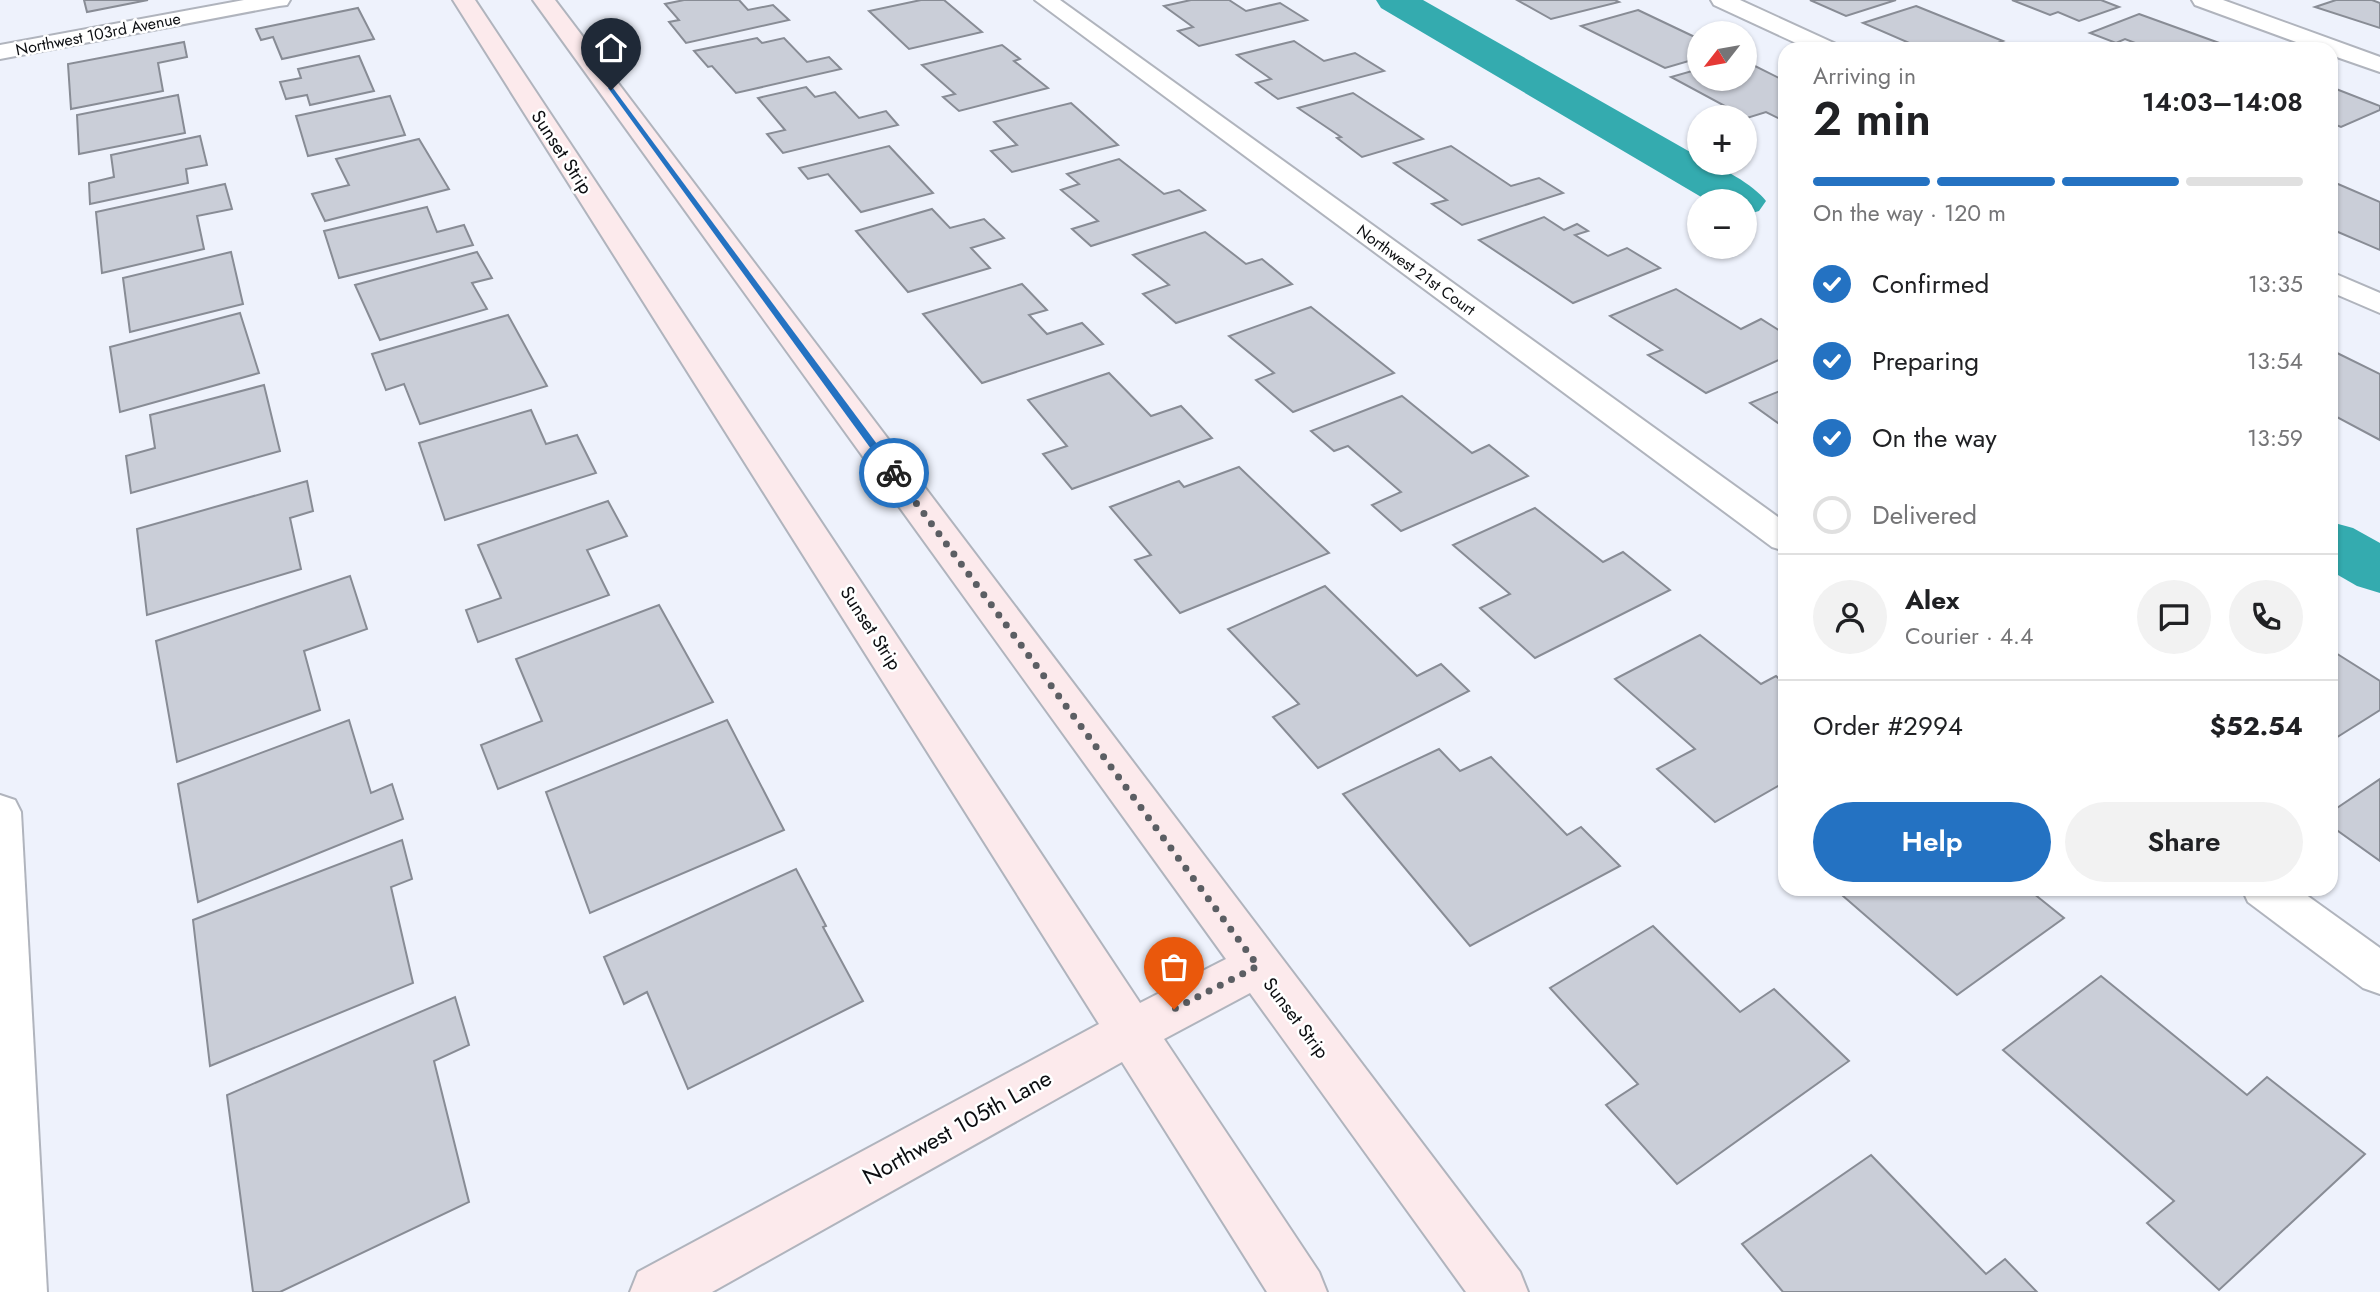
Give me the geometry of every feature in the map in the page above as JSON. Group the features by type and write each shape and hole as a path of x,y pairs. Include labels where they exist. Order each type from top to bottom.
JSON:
{"street":[{"name":"Northwest 103rd Avenue","path":"0,52 279,0"},
{"name":"Sunset Strip","path":"464,0 1299,1292"},
{"name":"Sunset Strip","path":"544,0 1500,1292"},
{"name":"Northwest 21st Court","path":"1046,0 1778,534"},
{"path":"1722,0 1813,42"},
{"path":"2203,0 2317,42"},
{"path":"2338,50 2380,65"},
{"path":"2338,284 2380,304"},
{"path":"0,812 19,1292"},
{"path":"2274,896 2380,974"},
{"name":"Northwest 105th Lane","path":"658,1292 1132,1031 1258,966"}],"building":[{"path":"84,0 148,0 87,12"},
{"path":"684,0 739,0 748,10 773,5 789,20 686,43 669,22 679,20 665,4"},
{"path":"921,0 944,0 982,32 909,49 869,11"},
{"path":"1191,0 1229,0 1246,11 1280,3 1307,20 1199,46 1178,31 1193,27 1164,6"},
{"path":"1517,0 1615,0 1619,2 1551,19"},
{"path":"1810,0 1896,0 1846,16"},
{"path":"2012,0 2101,0 2119,7 2079,21 2058,12 2050,15"},
{"path":"2336,0 2372,0 2380,3 2380,28 2315,7"},
{"path":"1916,6 2003,41 1907,42 1863,23"},
{"path":"358,8 374,39 282,59 273,37 261,40 256,29"},
{"path":"1638,10 1687,33 1687,62 1665,68 1581,26"},
{"path":"2139,14 2217,42 2133,42 2125,39 2113,42 2090,33"},
{"path":"757,38 762,43 784,38 807,62 829,57 841,69 736,93 712,66 708,67 694,51"},
{"path":"1294,41 1324,61 1355,53 1384,71 1278,99 1256,83 1271,79 1237,55"},
{"path":"184,42 187,57 158,63 163,91 71,109 68,64"},
{"path":"1002,45 1020,59 1014,61 1048,88 959,111 943,97 955,94 922,65"},
{"path":"359,56 374,91 310,105 307,95 286,99 280,82 301,78 298,69"},
{"path":"1757,67 1778,78 1778,118 1766,112 1757,115 1757,105 1723,105 1697,91 1757,91"},
{"path":"1687,72 1687,86 1671,77"},
{"path":"806,87 815,97 835,92 859,118 886,111 898,125 783,153 767,134 785,130 758,98"},
{"path":"2338,90 2380,106 2380,110 2341,127 2338,126"},
{"path":"1353,93 1423,139 1362,157 1337,138 1341,137 1298,108"},
{"path":"178,95 185,133 79,154 77,115"},
{"path":"390,96 405,135 308,156 296,116"},
{"path":"1071,103 1118,145 1012,172 991,151 1017,145 994,122"},
{"path":"200,136 207,165 186,169 188,183 90,204 89,183 114,177 111,155"},
{"path":"419,139 449,189 325,221 312,194 349,185 336,159"},
{"path":"889,146 933,193 861,212 828,174 808,179 799,168"},
{"path":"1451,146 1511,186 1539,178 1563,193 1462,225 1432,204 1447,200 1394,163"},
{"path":"1119,159 1164,194 1179,190 1205,210 1091,246 1072,229 1098,221 1061,190 1079,184 1067,174"},
{"path":"225,184 232,209 197,216 204,249 102,273 96,212"},
{"path":"2338,184 2380,202 2380,250 2338,232"},
{"path":"427,207 437,232 464,225 473,245 339,278 324,231"},
{"path":"932,209 950,228 984,219 1004,238 971,248 990,268 908,292 856,231"},
{"path":"1544,217 1564,230 1577,224 1588,231 1575,235 1608,256 1627,248 1660,268 1573,303 1479,240"},
{"path":"1205,232 1246,264 1262,259 1292,284 1176,323 1143,294 1169,285 1133,255"},
{"path":"231,252 243,304 130,332 123,278"},
{"path":"477,252 492,278 472,283 487,309 380,340 355,285"},
{"path":"1022,284 1047,310 1029,315 1047,334 1082,323 1103,344 982,383 923,314"},
{"path":"1676,289 1741,329 1761,319 1778,330 1778,360 1706,393 1648,355 1662,350 1610,316"},
{"path":"1311,307 1394,373 1293,412 1256,380 1274,373 1229,336"},
{"path":"240,313 259,373 120,412 110,347"},
{"path":"508,315 547,386 420,424 404,384 386,390 372,354"},
{"path":"2338,353 2380,374 2380,440 2338,418"},
{"path":"1109,373 1151,416 1181,406 1212,438 1072,489 1043,454 1067,446 1028,400"},
{"path":"264,385 280,451 131,493 126,456 155,448 150,415"},
{"path":"1778,392 1778,423 1750,403"},
{"path":"1402,396 1472,453 1489,445 1528,476 1401,531 1372,505 1401,492 1348,446 1334,451 1311,431"},
{"path":"531,410 546,444 577,435 596,473 445,520 419,443"},
{"path":"1239,467 1329,553 1180,613 1135,560 1151,555 1110,507 1179,481 1184,487"},
{"path":"307,481 313,511 290,518 301,569 147,615 137,529"},
{"path":"608,501 627,536 587,550 609,595 478,642 466,610 501,598 478,545"},
{"path":"1535,508 1603,562 1623,552 1670,590 1535,658 1480,608 1510,594 1453,545"},
{"path":"350,576 367,629 304,651 320,710 177,762 156,641"},
{"path":"1325,586 1417,676 1441,664 1469,691 1318,768 1273,717 1299,704 1228,629"},
{"path":"659,605 713,702 498,789 481,745 542,721 516,659"},
{"path":"1700,635 1761,684 1776,676 1778,786 1715,822 1657,769 1695,749 1615,679"},
{"path":"2338,654 2380,681 2380,710 2338,737"},
{"path":"349,720 371,793 392,784 403,819 198,902 178,784"},
{"path":"727,720 784,830 590,913 546,792"},
{"path":"1439,749 1460,771 1491,757 1567,835 1581,827 1620,866 1470,946 1343,794"},
{"path":"2380,779 2380,861 2338,831 2338,807"},
{"path":"402,840 412,879 391,887 413,983 210,1066 193,920"},
{"path":"796,869 826,926 823,927 863,1001 688,1089 647,992 624,1004 604,957"},
{"path":"1843,896 2037,896 2064,918 1957,995"},
{"path":"1653,926 1740,1012 1774,989 1849,1061 1677,1184 1606,1105 1638,1084 1550,988"},
{"path":"2101,976 2247,1095 2267,1077 2365,1154 2219,1290 2147,1223 2174,1201 2003,1050"},
{"path":"455,997 469,1045 434,1061 469,1202 280,1292 253,1292 227,1095"},
{"path":"1871,1155 1986,1274 2005,1259 2037,1292 1783,1292 1742,1244"}],"waterway":[{"path":"1395,0 1721,189"},
{"path":"2338,547 2380,571"}],"way so far":[{"path":"894,473 1258,966 1174,1009"}],"route":[{"path":"611,90 894,473"}]}
